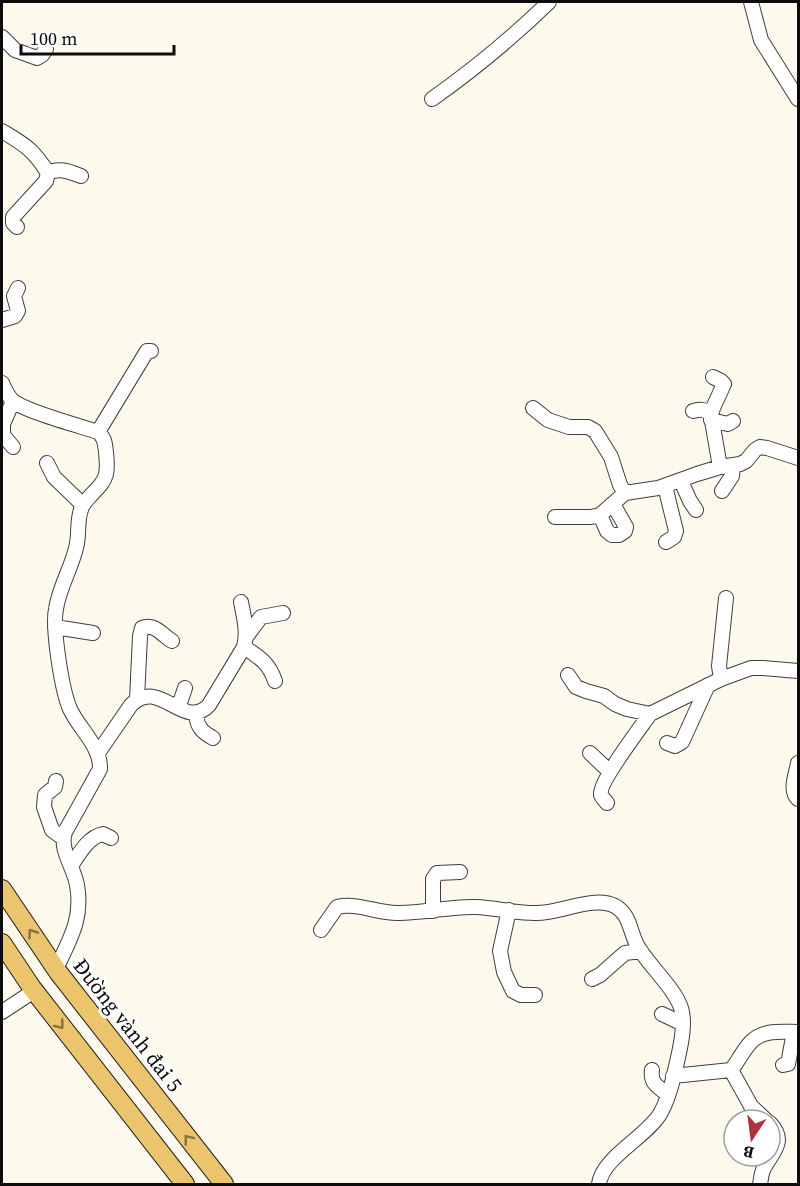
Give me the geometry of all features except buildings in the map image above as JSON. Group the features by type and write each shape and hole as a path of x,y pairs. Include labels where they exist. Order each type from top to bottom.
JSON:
{"main road":[{"name":"Đường vành đai 5","path":"2,889 56,969 224,1185"},
{"path":"2,943 34,991 185,1185"}],"street":[{"path":"432,99 458,81 549,2"},
{"path":"751,2 761,40 798,99"},
{"path":"2,37 15,50 37,58 46,49"},
{"path":"2,131 26,145 38,157 48,173"},
{"path":"17,227 13,223 13,216 46,181 48,173 53,170 64,170 81,176"},
{"path":"2,320 15,316 18,311 14,296 18,288"},
{"path":"98,432 147,351 151,351"},
{"path":"711,417 724,384 713,378"},
{"path":"2,383 13,401 31,410 98,432 105,442 108,468 102,485 83,505 76,550 55,610 55,627 65,699 98,753 100,763 100,769 63,838 64,850 77,886 77,918 74,932 56,969"},
{"path":"13,401 3,424 3,435 13,447"},
{"path":"533,408 548,420 569,427 588,427 595,431 611,457 625,493"},
{"path":"693,411 707,411 711,417 732,476 722,491"},
{"path":"711,417 728,424 733,422"},
{"path":"555,517 580,518 600,515 625,493 665,486 697,474 740,464 760,447 798,458"},
{"path":"47,463 54,477 83,505"},
{"path":"681,481 696,510"},
{"path":"665,486 676,531 674,537 666,542"},
{"path":"600,515 607,531 612,536 625,531 626,526 613,504"},
{"path":"721,679 719,666 726,598"},
{"path":"242,602 247,629 245,642"},
{"path":"98,753 137,699 154,696 188,713 196,714 203,711 261,617 282,614"},
{"path":"137,699 142,628 147,626 157,629 172,641"},
{"path":"55,627 93,633"},
{"path":"245,642 271,669 275,681"},
{"path":"607,803 601,794 602,786 609,772 650,714 721,679 751,668 798,671"},
{"path":"568,675 576,687 604,696 627,709 650,714"},
{"path":"667,743 675,746 682,742 708,685"},
{"path":"175,706 181,700 185,688"},
{"path":"196,714 197,724 204,734 213,738"},
{"path":"590,753 609,772"},
{"path":"798,763 793,789 793,794 798,800"},
{"path":"56,781 55,788 45,795 44,807 52,830 63,838"},
{"path":"71,866 96,835 103,834 111,838"},
{"path":"433,910 433,879 437,873 460,872"},
{"path":"321,930 337,907 346,905 397,914 474,907 535,914 605,903 615,906 622,912 628,920 641,951 678,1001 683,1024 674,1076 660,1114 602,1172 599,1185"},
{"path":"509,910 500,951 504,972 513,991 521,995 535,995"},
{"path":"592,979 625,953 641,951"},
{"path":"2,1012 34,991"},
{"path":"662,1014 683,1024"},
{"path":"674,1076 731,1070 751,1041 760,1035 773,1032 796,1032 788,1064 783,1065"},
{"path":"652,1070 653,1082 668,1095"},
{"path":"731,1070 753,1108"},
{"path":"760,1185 764,1168"}]}
